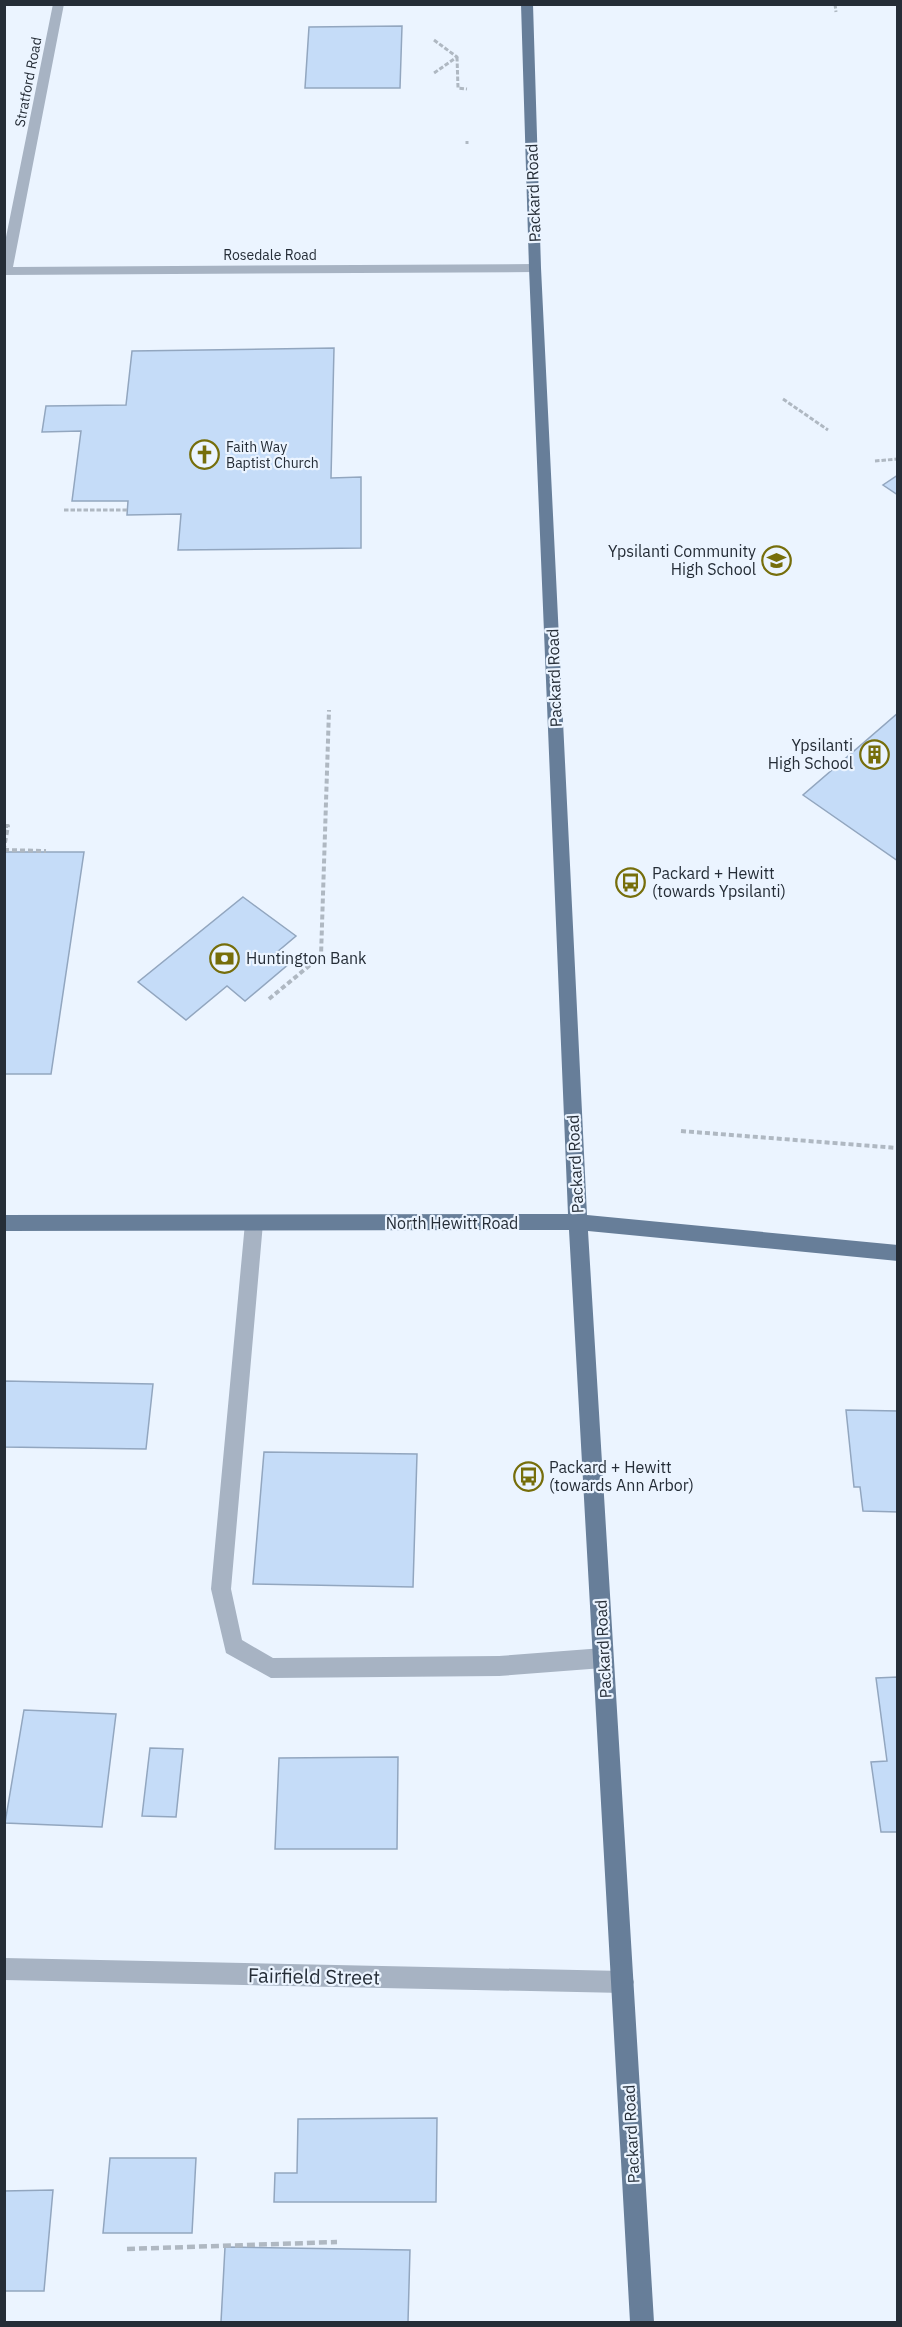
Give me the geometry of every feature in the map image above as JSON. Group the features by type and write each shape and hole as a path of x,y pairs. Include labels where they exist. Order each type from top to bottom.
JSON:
{"main road":[{"name":"Packard Road","path":"527,4 535,268 578,1222 642,2322"},
{"name":"North Hewitt Road","path":"4,1223 578,1222 897,1253"}],"street":[{"name":"Stratford Road","path":"5,271 59,4"},
{"name":"Rosedale Road","path":"5,271 535,268"},
{"path":"254,1223 220,1589 233,1646 271,1668 499,1666 603,1658"},
{"name":"Fairfield Street","path":"4,1969 623,1982"}],"path":[{"path":"835,4 836,12"},
{"path":"434,40 457,57"},
{"path":"434,73 457,57"},
{"path":"457,57 458,88 467,88"},
{"path":"783,399 828,430"},
{"path":"875,461 897,459"},
{"path":"64,510 127,510"},
{"path":"269,999 321,956 329,710"},
{"path":"4,826 8,826 4,849 46,851"},
{"path":"681,1131 897,1148"},
{"path":"127,2249 337,2242"}],"building":[{"path":"402,26 400,88 305,88 309,27"},
{"name":"Faith Way Baptist Church","path":"334,348 331,478 361,477 361,548 178,550 181,514 127,515 128,501 72,501 81,431 42,432 46,406 126,405 132,351"},
{"path":"898,475 898,495 883,485"},
{"name":"Ypsilanti High School","path":"898,713 898,861 803,795"},
{"path":"4,852 84,852 51,1074 4,1074"},
{"name":"Huntington Bank","path":"243,897 296,936 276,953 290,963 245,1001 227,986 186,1020 138,982"},
{"path":"4,1381 153,1384 146,1449 4,1447"},
{"path":"846,1410 898,1411 898,1512 863,1511 860,1487 854,1487"},
{"path":"264,1452 417,1454 413,1587 253,1584"},
{"path":"898,1677 898,1832 881,1832 871,1762 887,1761 876,1678"},
{"path":"24,1710 116,1714 102,1827 5,1823"},
{"path":"150,1748 183,1749 176,1817 142,1816"},
{"path":"398,1757 397,1849 275,1849 279,1758"},
{"path":"437,2118 436,2202 274,2202 275,2173 297,2173 298,2119"},
{"path":"110,2158 196,2158 192,2233 103,2233"},
{"path":"53,2190 44,2291 4,2291 4,2191"},
{"path":"225,2247 410,2250 408,2322 221,2322"}],"place":[{"name":"Faith Way Baptist Church","path":"205,455"},
{"name":"Ypsilanti Community High School","path":"777,560"},
{"name":"Ypsilanti High School","path":"874,754"},
{"name":"Packard + Hewitt (towards Ypsilanti)","path":"631,882"},
{"name":"Huntington Bank","path":"225,958"},
{"name":"Packard + Hewitt (towards Ann Arbor)","path":"528,1476"}]}
